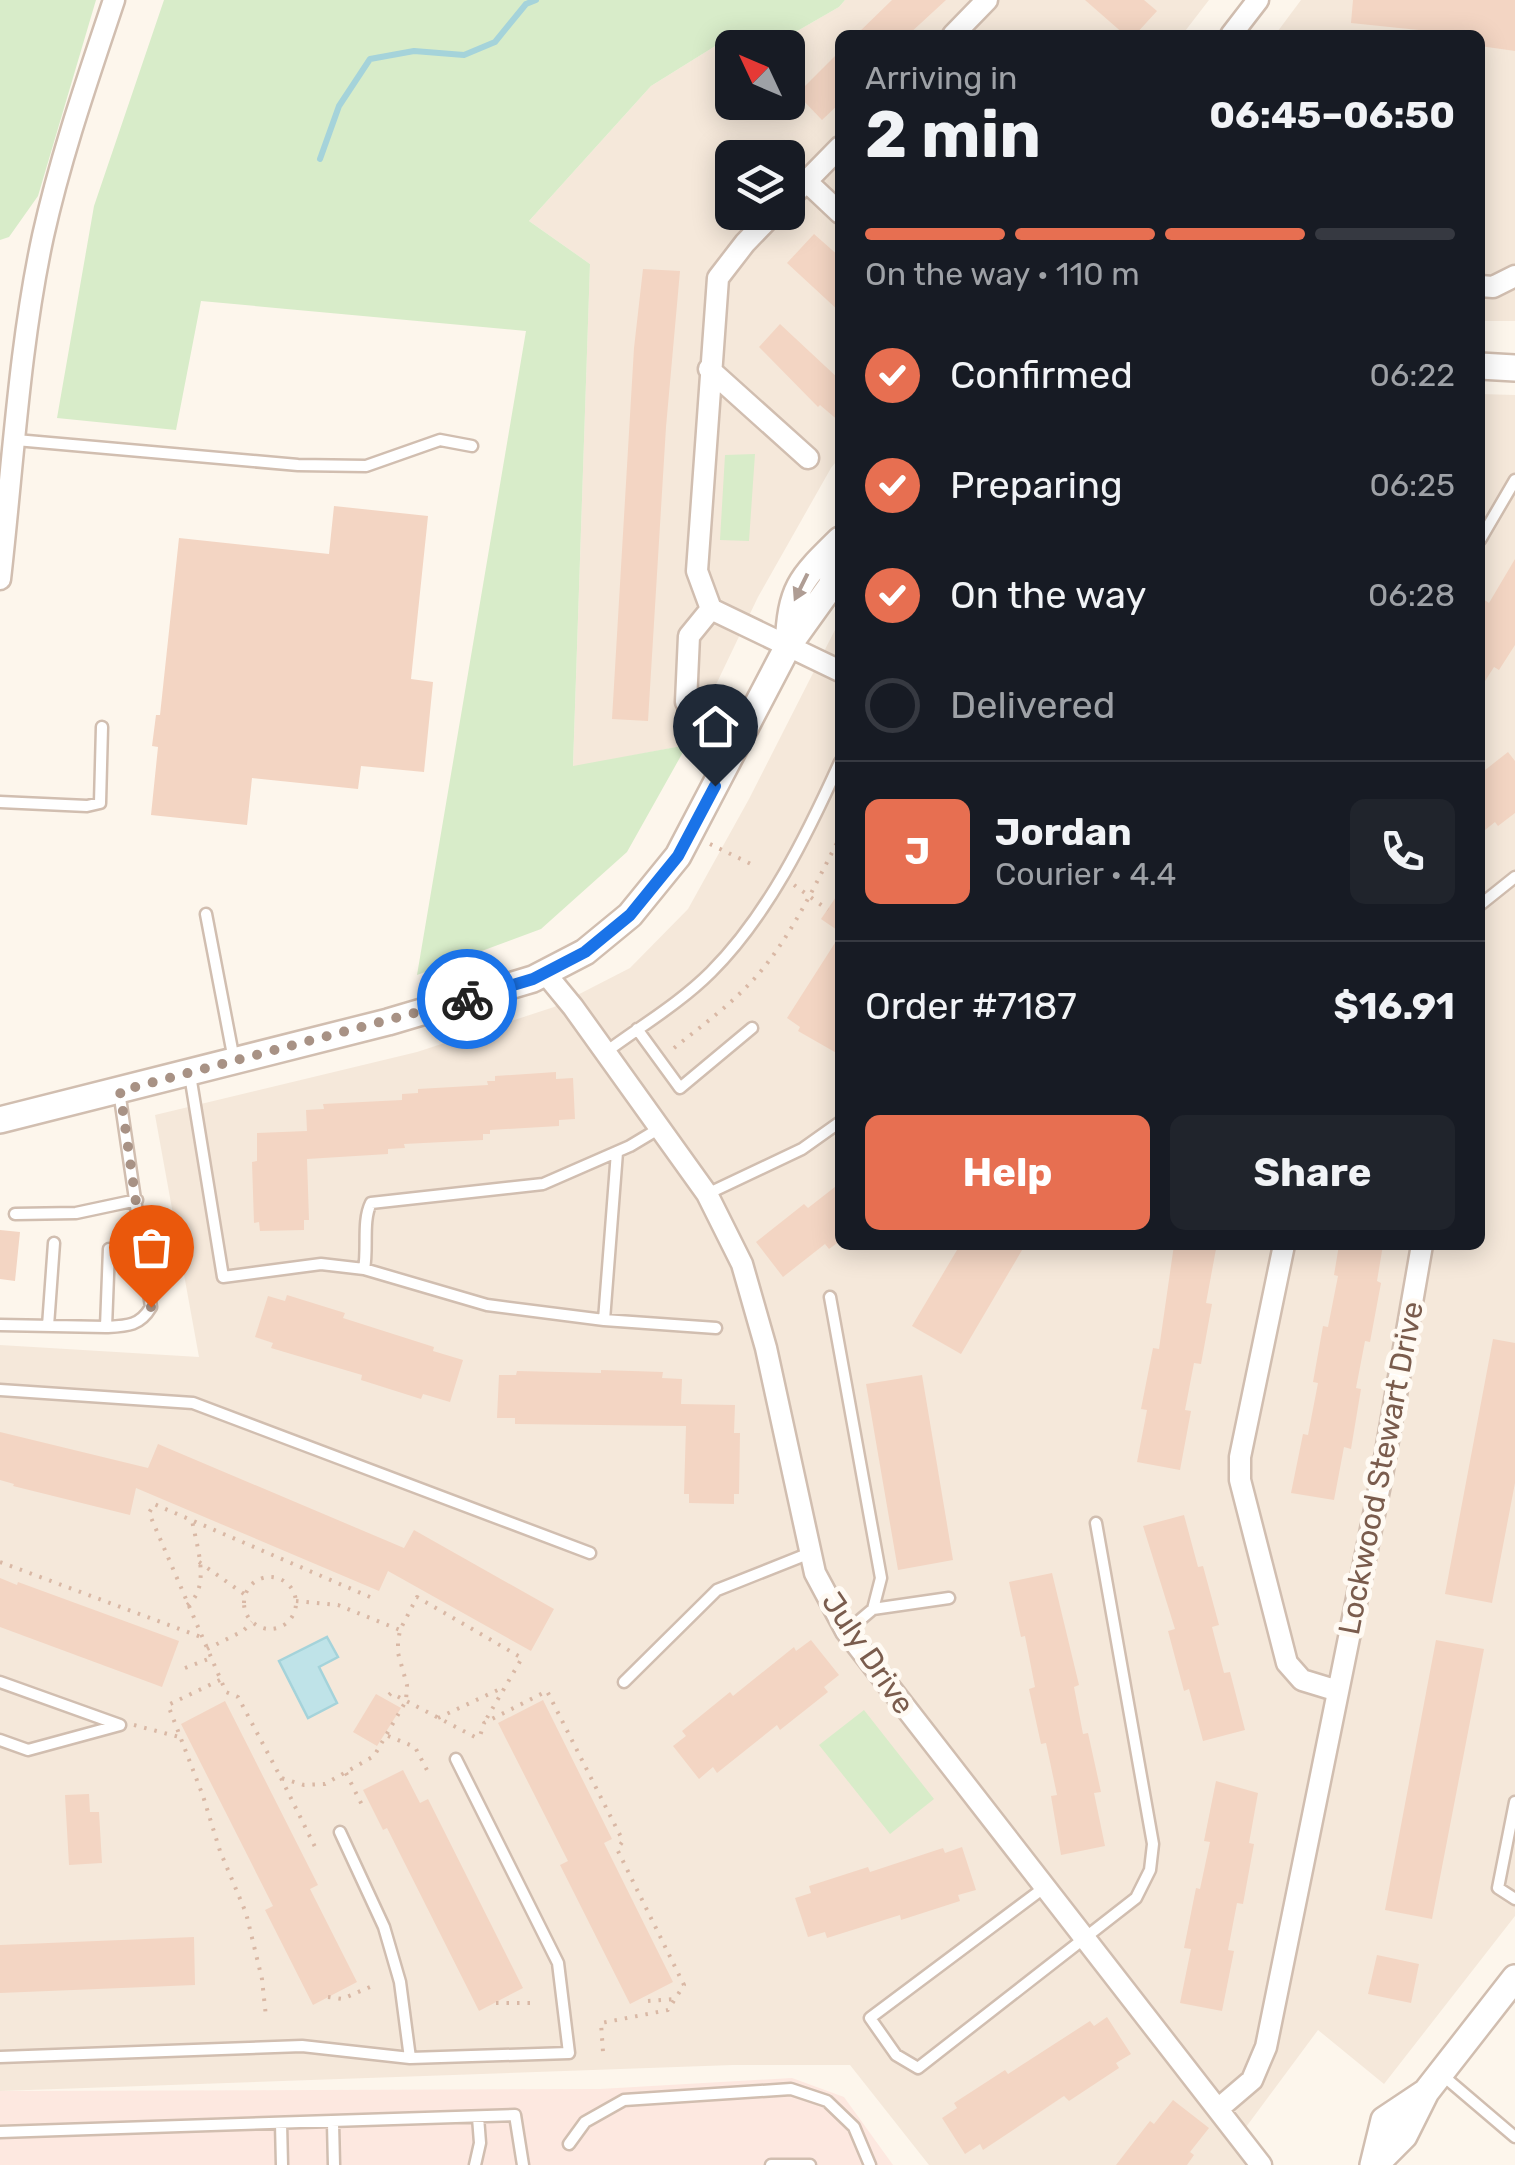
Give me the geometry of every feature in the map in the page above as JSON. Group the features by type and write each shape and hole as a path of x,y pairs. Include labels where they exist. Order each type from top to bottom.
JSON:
{"street":[{"path":"0,579 42,240 62,155 114,0"},
{"path":"958,30 987,0"},
{"path":"1235,30 1258,0"},
{"path":"835,152 806,181 835,208"},
{"path":"758,230 718,278 697,571 711,609 835,669"},
{"path":"1485,286 1515,276"},
{"path":"1485,366 1515,368"},
{"path":"710,369 808,458"},
{"path":"788,646 795,594 804,575 835,545"},
{"path":"0,1120 388,1022 544,974 585,952 630,915 678,856 788,646 819,606 835,574"},
{"path":"686,702 690,636 711,609"},
{"name":"July Drive","path":"544,974 606,1052 707,1194 746,1281 766,1348 816,1573 846,1631 1261,2165"},
{"path":"1283,1250 1240,1457 1240,1480 1287,1662 1302,1680 1338,1691"},
{"name":"Lockwood Stewart Drive","path":"1218,2109 1252,2080 1266,2047 1382,1476 1421,1250"},
{"path":"1374,2165 1384,2120 1433,2083 1515,1978"}],"lane":[{"path":"16,440 298,465 366,466 440,440 472,446"},
{"path":"1485,531 1515,480"},
{"path":"0,802 87,806 100,803 102,727"},
{"path":"606,1052 710,974 744,934 811,826 835,773"},
{"path":"1485,901 1515,877"},
{"path":"206,914 234,1062"},
{"path":"637,1029 680,1088 752,1028"},
{"path":"190,1072 223,1276 321,1264 364,1268 488,1305 604,1320 716,1328"},
{"path":"0,1325 130,1326 143,1320 151,1307 120,1091"},
{"path":"707,1194 802,1149 835,1126"},
{"path":"364,1268 368,1249 366,1210 371,1203 542,1184 617,1152 660,1128"},
{"path":"604,1320 617,1152"},
{"path":"15,1214 76,1213 136,1200"},
{"path":"48,1326 54,1242"},
{"path":"106,1327 109,1249"},
{"path":"830,1297 881,1578 874,1609"},
{"path":"0,1390 193,1403 590,1552"},
{"path":"1046,1887 870,2018 896,2055 918,2068 1136,1898 1150,1870 1153,1844 1096,1523"},
{"path":"624,1682 717,1590 810,1554"},
{"path":"846,1631 874,1609 949,1598"},
{"path":"0,1682 120,1725"},
{"path":"0,1740 28,1750 120,1725"},
{"path":"0,2057 302,2046 410,2058 568,2053 558,1963 456,1759"},
{"path":"1515,1802 1498,1888 1515,1899"},
{"path":"340,1832 384,1927 400,1982 410,2058"},
{"path":"1433,2083 1515,2137"},
{"path":"569,2144 585,2122 624,2100 791,2089 827,2100 854,2127 870,2165"},
{"path":"0,2132 515,2115 524,2165"},
{"path":"475,2165 480,2143 478,2117"},
{"path":"333,2122 334,2165"},
{"path":"281,2123 282,2165"},
{"path":"772,2165 810,2165"}],"path":[{"path":"710,844 753,865"},
{"path":"674,1048 732,1001 762,970 810,897 835,847"},
{"path":"790,883 828,910"},
{"path":"318,1853 238,1697 226,1692 220,1680 149,1513 154,1504 370,1597"},
{"path":"188,1604 198,1593 199,1562 192,1520"},
{"path":"0,1562 201,1637"},
{"path":"199,1562 245,1594"},
{"path":"276,1577 291,1586 296,1600 294,1612 283,1625 267,1629 252,1622 244,1607 245,1594 258,1579 276,1577"},
{"path":"280,1778 316,1785 371,1760 406,1702 408,1685 398,1653 400,1630 417,1597 522,1658 480,1736 476,1737 406,1702 391,1693 390,1695"},
{"path":"296,1600 338,1605 400,1630"},
{"path":"207,1649 243,1631 252,1622"},
{"path":"185,1668 211,1658"},
{"path":"220,1680 168,1706 249,1923 266,2017"},
{"path":"438,1718 506,1686"},
{"path":"484,1723 547,1690 623,1841 617,1849 684,1984 668,2010 600,2023 602,2052"},
{"path":"120,1725 143,1725 182,1738"},
{"path":"386,1735 415,1747 429,1774"},
{"path":"346,1773 364,1807"},
{"path":"328,1997 342,1999 370,1986"},
{"path":"648,2001 674,2000"},
{"path":"496,2003 532,2003"}],"shaded area":[{"path":"845,0 1209,0 1186,30 835,30 835,463 758,597 687,745 573,767 590,264 529,221 651,86 715,46 715,120 805,120 805,30 799,30"},
{"path":"1301,0 1515,0 1515,321 1485,321 1485,30 1279,30"},
{"path":"1485,394 1515,395 1515,1916 1384,2084 1318,2030 1232,2146 1246,2165 929,2165 850,2065 733,2065 0,2091 0,1345 199,1357 155,1115 417,1052 554,1007 630,968 688,909 835,630 835,1250 1485,1250"},
{"path":"792,2078 844,2097 893,2165 0,2165 0,2091 600,2089"}],"green space":[{"path":"0,0 96,0 38,196 9,237 0,240"},
{"path":"164,0 845,0 799,30 715,30 715,46 651,86 529,221 590,264 573,766 687,745 627,852 541,929 417,975 526,331 201,301 176,430 57,418 94,206"},
{"path":"755,454 749,541 720,540 725,455"},
{"path":"864,1710 934,1799 890,1834 819,1745"}],"water":[{"path":"327,1637 338,1657 319,1667 337,1703 308,1718 279,1661"}],"building":[{"path":"892,0 946,0 913,30 861,30"},
{"path":"1085,0 1144,0 1157,11 1140,30 1119,30"},
{"path":"1353,0 1515,0 1515,51 1485,47 1485,30 1419,30 1351,23"},
{"path":"835,56 835,108 822,120 805,102 805,86"},
{"path":"814,234 835,253 835,307 787,263"},
{"path":"643,269 680,271 648,721 612,719 634,348"},
{"path":"780,324 835,375 835,418 818,407 759,347"},
{"path":"334,506 428,516 411,679 433,682 424,772 361,766 358,789 252,778 247,825 151,815 158,747 152,746 156,715 160,715 179,538 329,554"},
{"path":"1515,559 1515,645 1499,670 1494,667 1485,681 1485,600 1489,603"},
{"path":"1508,752 1515,761 1515,813 1485,830 1485,770"},
{"path":"835,898 835,929 821,919"},
{"path":"835,943 835,1052 798,1031 800,1027 787,1018"},
{"path":"556,1072 556,1079 573,1078 575,1119 559,1120 559,1126 490,1130 490,1134 483,1134 483,1140 404,1144 405,1148 388,1149 388,1154 307,1159 309,1220 304,1220 304,1230 260,1231 259,1222 254,1223 252,1162 257,1161 257,1133 307,1131 306,1110 324,1109 323,1104 402,1100 402,1094 418,1093 418,1089 488,1085 487,1081 495,1081 495,1076"},
{"path":"835,1187 835,1245 829,1249 825,1244 783,1277 756,1242 804,1204 808,1208"},
{"path":"0,1230 20,1232 15,1281 0,1279"},
{"path":"957,1250 1022,1250 961,1354 912,1326"},
{"path":"1173,1250 1216,1250 1206,1303 1212,1304 1201,1364 1194,1363 1185,1410 1191,1411 1180,1470 1137,1462 1147,1410 1141,1409 1153,1348 1159,1349"},
{"path":"1338,1250 1382,1250 1377,1281 1381,1283 1370,1342 1365,1341 1356,1388 1361,1389 1351,1449 1344,1447 1334,1500 1291,1493 1303,1434 1308,1435 1323,1326 1328,1327 1338,1276 1334,1275"},
{"path":"287,1295 345,1313 343,1318 463,1360 450,1402 423,1394 421,1399 361,1380 362,1375 271,1348 273,1343 255,1337 268,1296 285,1301"},
{"path":"1493,1339 1515,1343 1515,1483 1492,1603 1445,1594"},
{"path":"517,1371 663,1372 662,1378 682,1379 681,1404 735,1405 734,1433 740,1433 739,1494 734,1494 734,1504 689,1503 689,1494 684,1494 686,1426 515,1424 515,1418 497,1418 499,1375 516,1375"},
{"path":"922,1375 953,1560 898,1570 866,1384"},
{"path":"0,1432 148,1468 158,1444 404,1548 414,1530 554,1609 531,1651 388,1571 379,1591 136,1488 130,1515 13,1486 0,1480"},
{"path":"1184,1515 1219,1625 1212,1627 1224,1673 1230,1672 1245,1730 1203,1741 1189,1689 1184,1691 1168,1631 1175,1629 1143,1526"},
{"path":"1052,1573 1079,1685 1074,1687 1083,1734 1088,1733 1101,1792 1094,1793 1105,1846 1061,1855 1051,1796 1057,1795 1046,1743 1041,1744 1029,1689 1035,1687 1025,1636 1021,1637 1009,1582"},
{"path":"0,1578 179,1641 162,1687 0,1627"},
{"path":"811,1640 839,1675 824,1687 828,1692 780,1730 777,1725 717,1773 713,1767 699,1779 673,1746 686,1736 682,1731 730,1692 733,1696 794,1647 796,1651"},
{"path":"1436,1640 1484,1649 1432,1919 1385,1910"},
{"path":"376,1694 401,1708 377,1746 353,1732"},
{"path":"543,1700 612,1839 604,1843 673,1982 630,2004 560,1865 568,1861 498,1723"},
{"path":"225,1701 318,1885 310,1889 357,1982 313,2005 265,1910 273,1906 181,1724"},
{"path":"403,1770 420,1803 428,1799 523,1988 479,2011 387,1828 383,1830 363,1790"},
{"path":"1216,1781 1258,1793 1249,1843 1254,1844 1243,1904 1237,1903 1228,1950 1234,1951 1222,2011 1180,2003 1191,1949 1184,1948 1210,1842 1204,1841"},
{"path":"89,1794 90,1812 99,1812 102,1863 69,1865 65,1795"},
{"path":"962,1847 976,1890 958,1895 960,1901 827,1938 825,1932 808,1937 795,1898 811,1893 809,1886 868,1867 870,1872 943,1848 945,1853"},
{"path":"194,1937 195,1985 0,1993 0,1945"},
{"path":"1377,1955 1419,1964 1411,2003 1368,1994"},
{"path":"1107,2017 1131,2054 1116,2063 1119,2068 1069,2101 1064,2096 983,2150 980,2144 965,2154 942,2118 957,2108 954,2103 1005,2070 1008,2074 1090,2021 1094,2026"},
{"path":"1173,2100 1209,2128 1190,2152 1194,2155 1187,2165 1116,2165 1150,2121 1154,2124"}],"waterway":[{"path":"320,159 339,106 370,59 414,51 464,55 495,42 526,4 536,0"}],"way so far":[{"path":"151,1307 120,1091 467,999"}],"route":[{"path":"467,999 533,979 585,952 630,915 678,856 715,786"}]}
